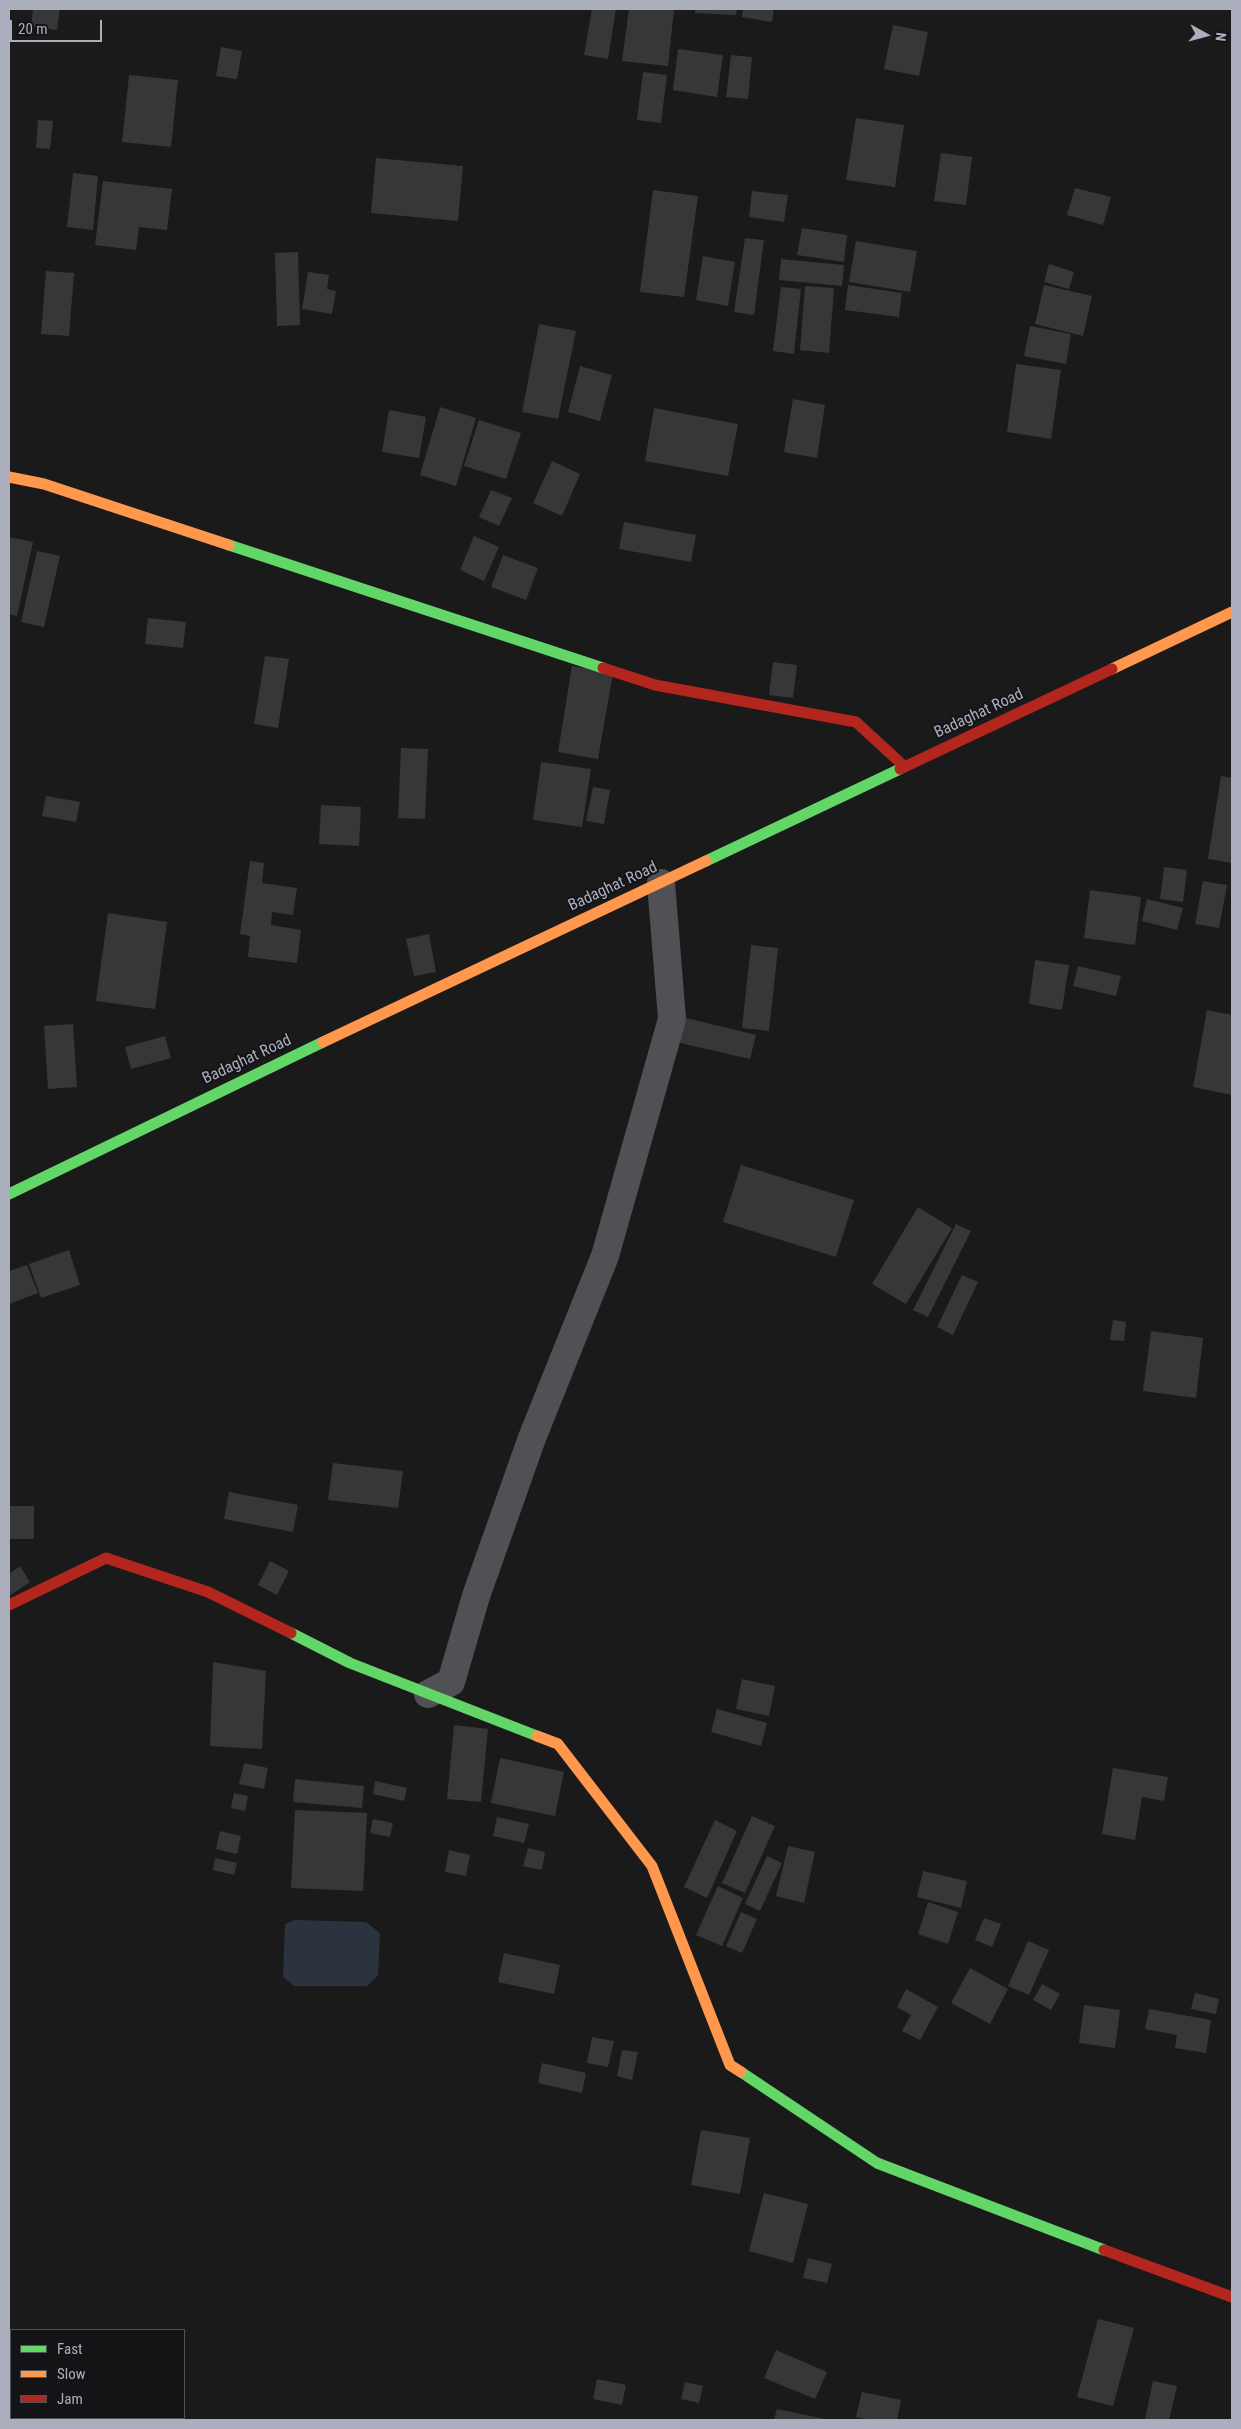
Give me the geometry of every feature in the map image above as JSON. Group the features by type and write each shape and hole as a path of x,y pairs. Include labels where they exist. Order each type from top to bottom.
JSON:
{"street":[{"path":"9,477 54,487 655,685 856,722 905,767"},
{"name":"Badaghat Road","path":"9,1194 191,1104 1232,612"},
{"path":"428,1694 451,1682 476,1596 532,1438 606,1256 672,1019 661,883"},
{"path":"9,1605 106,1558 208,1592 350,1663 558,1744 652,1866 730,2065 877,2163 1198,2286 1232,2297"}],"shaded area":[{"path":"295,1920 366,1922 380,1933 378,1975 367,1986 294,1986 283,1977 285,1924"}],"building":[{"path":"33,9 60,9 57,30 31,27"},
{"path":"592,9 616,9 608,59 584,55"},
{"path":"629,9 674,9 668,66 622,61"},
{"path":"695,9 737,9 736,15 695,13"},
{"path":"743,9 774,9 772,22 742,17"},
{"path":"893,25 928,32 919,76 884,69"},
{"path":"221,47 242,51 237,79 216,76"},
{"path":"678,49 723,55 717,97 673,90"},
{"path":"731,55 752,57 748,99 726,97"},
{"path":"643,72 667,75 661,123 637,120"},
{"path":"129,75 178,80 171,147 122,142"},
{"path":"856,118 904,125 895,187 846,180"},
{"path":"38,120 53,121 50,149 36,148"},
{"path":"941,153 972,157 966,205 934,201"},
{"path":"376,158 463,166 458,221 371,213"},
{"path":"73,173 98,176 93,230 67,227"},
{"path":"103,181 172,189 167,230 139,227 136,250 95,245"},
{"path":"1075,188 1111,197 1103,225 1067,215"},
{"path":"653,190 698,196 684,297 640,292"},
{"path":"752,191 788,195 784,222 749,217"},
{"path":"802,228 847,235 844,262 797,255"},
{"path":"745,238 764,240 754,315 734,312"},
{"path":"856,241 917,251 910,292 849,282"},
{"path":"298,252 300,325 277,326 275,253"},
{"path":"703,256 735,262 728,306 696,300"},
{"path":"781,259 844,265 842,286 779,280"},
{"path":"1049,264 1074,272 1069,289 1044,282"},
{"path":"46,271 74,273 69,336 41,334"},
{"path":"308,272 329,275 327,289 336,291 332,314 302,309"},
{"path":"848,285 902,293 899,317 845,310"},
{"path":"1044,285 1092,296 1083,336 1035,324"},
{"path":"805,286 834,288 829,353 800,350"},
{"path":"781,287 801,289 794,354 773,351"},
{"path":"539,324 576,331 558,419 522,412"},
{"path":"1030,326 1071,334 1066,364 1024,356"},
{"path":"1016,364 1061,370 1051,439 1007,432"},
{"path":"580,366 612,375 600,421 568,412"},
{"path":"793,399 825,405 817,458 784,452"},
{"path":"440,407 476,418 456,486 420,475"},
{"path":"654,408 738,424 728,476 645,461"},
{"path":"389,410 426,417 419,458 382,452"},
{"path":"479,420 521,433 506,479 464,466"},
{"path":"552,461 580,474 562,516 533,503"},
{"path":"491,490 512,498 499,526 479,517"},
{"path":"624,522 696,535 691,562 619,549"},
{"path":"474,536 499,547 484,581 460,570"},
{"path":"9,537 33,542 17,616 9,614"},
{"path":"37,551 60,556 44,627 21,622"},
{"path":"503,555 538,568 526,600 491,587"},
{"path":"148,618 186,622 183,648 145,644"},
{"path":"265,656 289,659 278,728 254,724"},
{"path":"773,662 797,665 793,698 769,695"},
{"path":"572,666 613,673 598,759 558,752"},
{"path":"401,748 428,749 425,819 398,818"},
{"path":"541,762 591,769 582,827 533,820"},
{"path":"1221,776 1232,778 1232,863 1208,859"},
{"path":"593,787 610,790 604,824 586,821"},
{"path":"46,796 80,802 76,822 42,816"},
{"path":"321,805 361,807 359,846 319,844"},
{"path":"250,861 264,863 262,883 297,888 293,915 272,912 271,925 301,930 297,963 248,957 250,936 240,934"},
{"path":"1164,867 1187,870 1183,902 1160,899"},
{"path":"1203,881 1227,885 1219,928 1195,924"},
{"path":"1090,890 1141,897 1135,945 1084,938"},
{"path":"1147,899 1183,908 1177,930 1142,921"},
{"path":"108,913 167,922 155,1009 96,1001"},
{"path":"429,934 436,972 414,976 406,939"},
{"path":"751,945 778,948 769,1031 742,1028"},
{"path":"1035,960 1069,965 1062,1010 1029,1004"},
{"path":"1078,966 1121,976 1116,996 1073,986"},
{"path":"1207,1010 1232,1015 1232,1095 1193,1087"},
{"path":"678,1016 756,1035 750,1059 672,1041"},
{"path":"73,1024 77,1087 48,1089 44,1026"},
{"path":"165,1036 171,1058 131,1069 125,1047"},
{"path":"741,1165 854,1200 836,1257 723,1222"},
{"path":"918,1207 952,1228 906,1304 872,1284"},
{"path":"956,1224 971,1231 928,1317 913,1310"},
{"path":"69,1250 80,1285 41,1298 29,1264"},
{"path":"27,1265 38,1293 9,1304 9,1271"},
{"path":"962,1275 978,1282 953,1335 937,1327"},
{"path":"1113,1320 1126,1322 1124,1341 1110,1340"},
{"path":"1151,1331 1203,1338 1196,1398 1143,1391"},
{"path":"333,1463 403,1471 398,1508 328,1500"},
{"path":"229,1492 298,1505 293,1532 224,1519"},
{"path":"9,1506 34,1506 34,1539 9,1539"},
{"path":"270,1561 289,1571 277,1595 258,1585"},
{"path":"20,1566 30,1582 9,1596 9,1574"},
{"path":"213,1662 266,1671 262,1749 210,1746"},
{"path":"742,1679 775,1686 769,1716 736,1709"},
{"path":"717,1709 767,1723 761,1746 711,1732"},
{"path":"454,1725 488,1729 481,1802 447,1799"},
{"path":"500,1758 564,1772 555,1816 491,1803"},
{"path":"244,1763 268,1768 264,1789 239,1784"},
{"path":"1113,1768 1168,1777 1164,1801 1142,1797 1135,1840 1102,1834"},
{"path":"295,1779 364,1786 362,1808 293,1802"},
{"path":"375,1781 407,1788 404,1801 373,1794"},
{"path":"234,1793 248,1796 245,1811 231,1808"},
{"path":"295,1810 367,1813 363,1891 291,1888"},
{"path":"752,1816 775,1826 745,1893 722,1883"},
{"path":"497,1817 529,1824 524,1843 493,1836"},
{"path":"373,1819 393,1823 390,1837 370,1833"},
{"path":"715,1820 737,1831 707,1898 684,1887"},
{"path":"220,1831 241,1836 237,1854 216,1849"},
{"path":"788,1846 815,1852 804,1903 776,1896"},
{"path":"528,1848 545,1852 542,1870 523,1866"},
{"path":"449,1850 470,1855 466,1876 445,1872"},
{"path":"767,1856 782,1863 760,1911 745,1904"},
{"path":"215,1858 237,1863 234,1875 213,1870"},
{"path":"923,1871 967,1881 961,1908 917,1897"},
{"path":"718,1886 743,1898 722,1946 696,1935"},
{"path":"928,1902 958,1912 948,1944 918,1934"},
{"path":"741,1912 757,1919 742,1953 726,1946"},
{"path":"984,1918 1001,1924 992,1947 975,1940"},
{"path":"1028,1941 1049,1950 1029,1995 1008,1986"},
{"path":"504,1953 560,1965 554,1994 498,1982"},
{"path":"970,1968 1008,1989 990,2024 951,2003"},
{"path":"1042,1984 1060,1994 1051,2010 1033,2000"},
{"path":"906,1989 938,2007 920,2040 902,2031 911,2015 897,2007"},
{"path":"1195,1993 1219,1999 1216,2014 1191,2009"},
{"path":"1084,2005 1120,2010 1115,2048 1079,2043"},
{"path":"1149,2009 1211,2020 1206,2053 1175,2048 1177,2035 1145,2029"},
{"path":"592,2037 614,2041 608,2067 587,2063"},
{"path":"622,2050 638,2052 632,2080 617,2076"},
{"path":"542,2063 586,2073 582,2093 538,2083"},
{"path":"701,2130 750,2138 740,2194 691,2185"},
{"path":"764,2193 808,2204 793,2263 749,2251"},
{"path":"808,2258 832,2264 827,2283 803,2278"},
{"path":"1098,2319 1134,2328 1113,2406 1077,2397"},
{"path":"776,2350 827,2372 815,2399 764,2378"},
{"path":"597,2379 626,2385 622,2405 593,2399"},
{"path":"1153,2381 1177,2386 1169,2420 1145,2419"},
{"path":"685,2382 703,2386 699,2403 681,2399"},
{"path":"862,2392 901,2400 897,2420 870,2420 856,2417"},
{"path":"777,2409 825,2419 825,2420 774,2420"}],"traffic: fast":[{"path":"229,545 603,668"},
{"path":"706,861 900,769"},
{"path":"9,1194 323,1042"},
{"path":"291,1633 350,1663 537,1736"},
{"path":"741,2072 877,2163 1104,2250"}],"traffic: slow":[{"path":"9,477 44,484 229,545"},
{"path":"1112,669 1232,612"},
{"path":"323,1042 706,861"},
{"path":"537,1736 558,1744 652,1866 730,2065 741,2072"}],"traffic: jam":[{"path":"603,668 655,685 856,722 905,767"},
{"path":"900,769 1112,669"},
{"path":"9,1605 106,1558 208,1592 291,1633"},
{"path":"1104,2250 1232,2297"}]}
